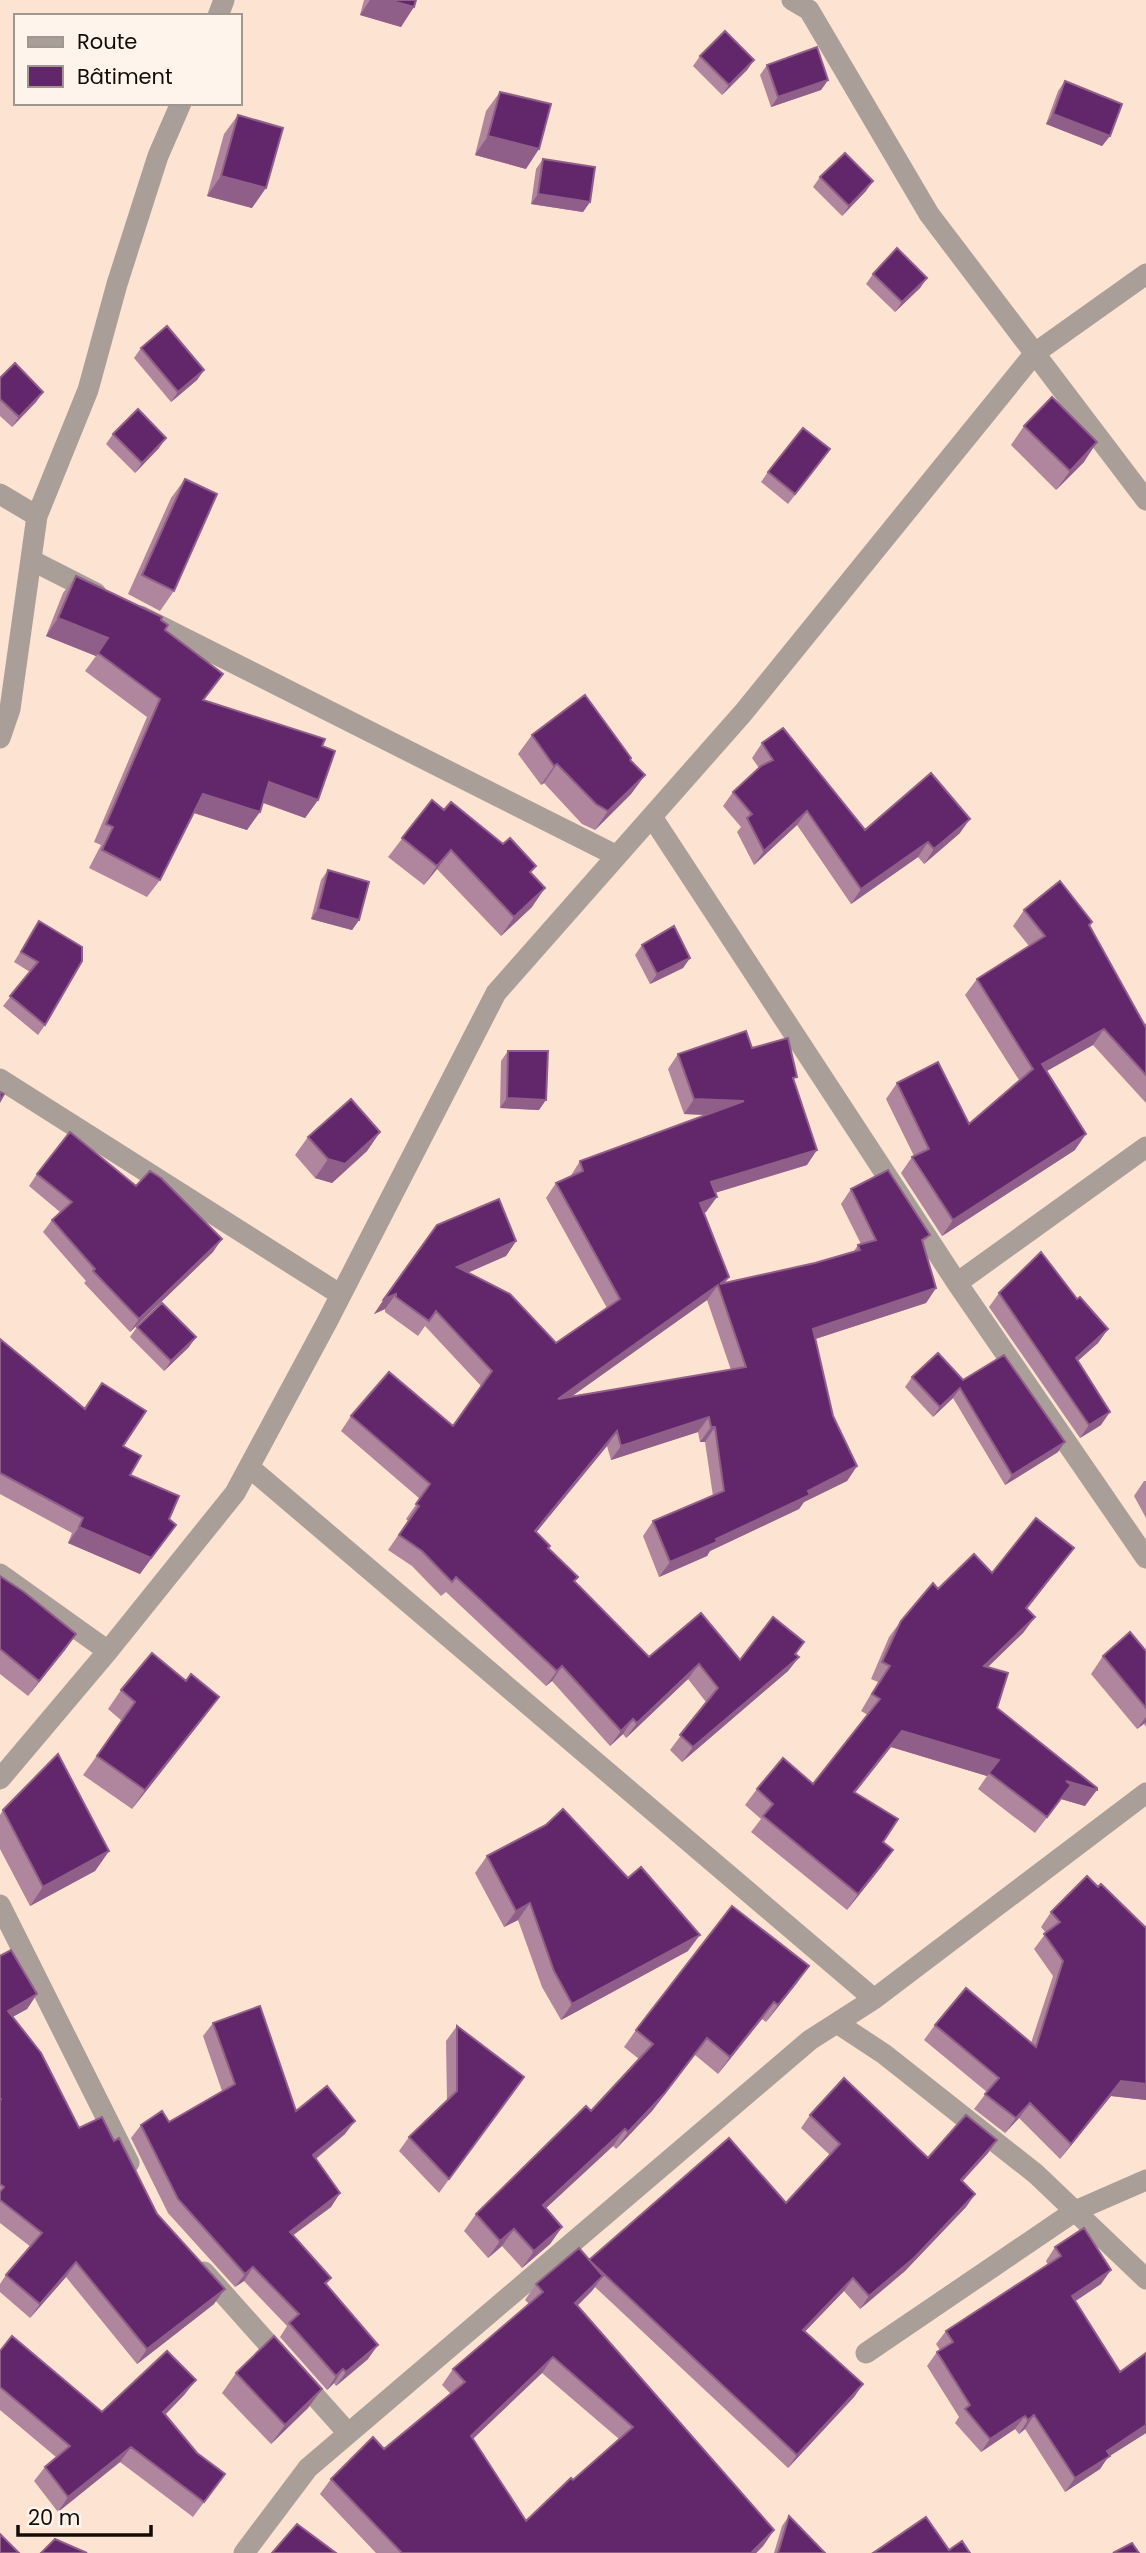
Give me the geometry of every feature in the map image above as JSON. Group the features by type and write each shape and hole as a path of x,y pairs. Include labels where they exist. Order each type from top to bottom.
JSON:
{"street":[{"path":"806,3 929,214 1146,500"},
{"path":"0,738 10,709 37,516 88,390 117,284 158,156 180,105"},
{"path":"0,1779 108,1651 234,1493 341,1295 496,993 752,702 1035,353 1146,274"},
{"path":"0,494 37,516"},
{"path":"31,560 617,856"},
{"path":"652,817 957,1283 1146,1558"},
{"path":"0,1079 341,1295"},
{"path":"957,1283 1146,1147"},
{"path":"249,1467 874,1999"},
{"path":"0,1574 108,1651"},
{"path":"244,2553 308,2468 810,2040 874,1999 1146,1793"},
{"path":"0,1905 139,2183"},
{"path":"837,2023 884,2054 1025,2165 1146,2279"},
{"path":"866,2353 1075,2211 1146,2180"},
{"path":"193,2260 348,2433"}],"building":[{"path":"389,0 416,0 414,7"},
{"path":"725,31 754,60 729,85 700,56"},
{"path":"817,47 828,80 778,97 767,65"},
{"path":"1065,81 1122,104 1110,136 1053,114"},
{"path":"500,92 551,104 539,149 488,136"},
{"path":"238,115 283,128 266,188 221,176"},
{"path":"845,153 873,181 849,206 820,177"},
{"path":"543,159 595,167 590,202 538,194"},
{"path":"897,248 927,278 902,302 873,274"},
{"path":"167,326 204,370 178,392 141,348"},
{"path":"15,363 43,392 19,417 0,399 0,378"},
{"path":"1052,397 1097,442 1070,471 1024,426"},
{"path":"138,409 166,438 142,463 113,434"},
{"path":"803,428 830,449 795,494 768,472"},
{"path":"185,479 217,494 174,591 142,575"},
{"path":"76,576 162,617 161,620 168,625 165,630 223,674 203,700 325,739 322,746 335,751 318,800 269,782 260,812 203,794 160,880 102,850 113,827 106,824 160,699 98,653 108,638 58,618"},
{"path":"585,695 630,760 645,775 608,811 596,804 557,764 554,766 532,735"},
{"path":"783,728 865,830 931,773 970,819 934,849 928,842 861,889 807,811 764,851 747,818 752,814 733,792 761,766 773,760 762,743"},
{"path":"432,800 444,810 451,802 503,844 510,838 536,866 530,872 545,888 514,917 451,850 437,866 402,838"},
{"path":"328,870 369,882 359,920 318,909"},
{"path":"1060,881 1092,922 1089,925 1146,1025 1146,1075 1104,1029 1042,1064 1086,1134 953,1220 912,1157 929,1149 897,1083 938,1062 969,1124 1033,1069 977,979 1045,936 1024,910"},
{"path":"39,921 82,947 82,961 45,1025 10,996 38,962 21,952"},
{"path":"674,926 690,958 657,974 642,945"},
{"path":"746,1031 752,1048 788,1038 797,1077 793,1078 817,1150 711,1182 717,1197 700,1203 729,1277 720,1284 815,1263 860,1250 858,1245 876,1240 851,1189 888,1170 930,1235 922,1240 936,1288 813,1329 833,1416 857,1466 808,1491 810,1495 716,1539 717,1542 670,1562 653,1521 724,1491 715,1427 711,1427 709,1417 621,1446 617,1431 535,1531 550,1546 548,1548 578,1577 574,1581 649,1657 701,1613 740,1660 773,1617 804,1642 795,1654 799,1657 693,1747 680,1735 718,1688 699,1664 637,1723 633,1719 621,1731 562,1666 557,1671 456,1577 452,1582 422,1551 399,1535 430,1484 351,1416 389,1372 453,1426 492,1371 436,1311 429,1321 396,1297 396,1294 384,1299 437,1225 499,1199 516,1241 457,1267 510,1294 556,1343 620,1299 556,1183 583,1171 580,1161 744,1101 694,1099 678,1054","holes":["718,1285 746,1367 558,1399"]},
{"path":"508,1051 548,1051 546,1100 507,1098"},
{"path":"351,1099 380,1132 345,1164 328,1159 308,1137"},
{"path":"70,1132 136,1186 150,1171 161,1178 222,1239 139,1319 93,1271 95,1269 52,1220 72,1202 37,1174"},
{"path":"1041,1252 1077,1299 1080,1297 1108,1329 1076,1358 1110,1412 1089,1425 999,1293"},
{"path":"162,1303 196,1337 171,1361 137,1327"},
{"path":"0,1339 85,1409 102,1383 146,1411 123,1446 141,1456 130,1475 179,1496 169,1519 176,1525 151,1558 79,1527 83,1518 0,1473"},
{"path":"938,1353 963,1380 1004,1355 1065,1442 1012,1475 960,1388 940,1407 912,1377"},
{"path":"1036,1518 1074,1548 1026,1608 1035,1617 984,1666 1008,1673 997,1708 1097,1790 1066,1781 1071,1785 1047,1817 989,1773 999,1760 902,1731 854,1792 898,1819 883,1842 893,1850 858,1894 763,1816 773,1804 757,1789 783,1758 813,1784 880,1699 872,1694 890,1666 882,1662 901,1621 933,1583 938,1589 974,1554 992,1573"},
{"path":"0,1576 76,1634 39,1681 0,1649"},
{"path":"1130,1632 1146,1651 1146,1708 1103,1656"},
{"path":"152,1653 186,1681 191,1674 219,1697 145,1790 97,1756 135,1702 121,1690"},
{"path":"58,1754 109,1851 43,1887 3,1810"},
{"path":"563,1809 628,1878 641,1867 700,1935 572,2004 554,1971 530,1903 516,1911 487,1856 546,1825"},
{"path":"1087,1876 1098,1887 1101,1884 1146,1928 1146,2084 1121,2081 1071,2144 1030,2103 1016,2118 985,2094 999,2078 935,2025 966,1988 1036,2047 1063,1961 1044,1934 1060,1922 1051,1912"},
{"path":"732,1906 809,1966 778,2005 774,2002 730,2057 707,2038 664,2094 628,2132 625,2129 543,2205 562,2227 534,2251 514,2229 500,2241 476,2214 586,2106 591,2111 653,2044 636,2030"},
{"path":"11,1950 37,1994 8,2011 41,2053 79,2128 102,2117 114,2141 119,2138 157,2214 225,2289 147,2349 76,2262 40,2304 6,2275 42,2233 0,2200 0,2192 4,2187 0,2184 0,1956"},
{"path":"260,2006 296,2111 327,2086 355,2121 313,2155 340,2193 290,2232 331,2278 325,2283 378,2345 346,2372 343,2369 336,2376 289,2323 299,2314 253,2267 245,2274 178,2199 141,2125 162,2111 169,2122 235,2084 213,2023"},
{"path":"457,2026 524,2077 449,2179 409,2137 457,2091"},
{"path":"844,2078 928,2158 966,2115 997,2140 961,2180 975,2194 914,2258 869,2296 853,2278 803,2330 863,2384 797,2455 589,2260 729,2138 786,2203 840,2144 810,2115"},
{"path":"1084,2228 1111,2270 1072,2296 1120,2372 1146,2353 1146,2425 1107,2451 1110,2456 1075,2478 1034,2415 1028,2420 1025,2416 990,2439 965,2409 970,2405 937,2352 953,2342 946,2331 1061,2256 1055,2247"},
{"path":"579,2248 603,2276 575,2303 774,2530 751,2553 402,2553 331,2479 373,2437 384,2449 465,2382 453,2369 543,2292 536,2284","holes":["553,2357 633,2427 573,2480 571,2478 526,2521 471,2436"]},
{"path":"12,2336 102,2412 167,2351 196,2380 163,2412 197,2453 225,2474 204,2502 131,2447 68,2497 45,2467 70,2446 0,2387 0,2351"},
{"path":"274,2336 322,2389 285,2425 236,2373"},
{"path":"789,2516 825,2553 778,2553"},
{"path":"926,2517 949,2550 962,2541 970,2553 873,2553"},
{"path":"297,2524 336,2553 272,2553"},
{"path":"0,2534 19,2553 0,2553"},
{"path":"55,2539 87,2553 41,2553"},
{"path":"1132,2543 1139,2553 1113,2553"}]}
